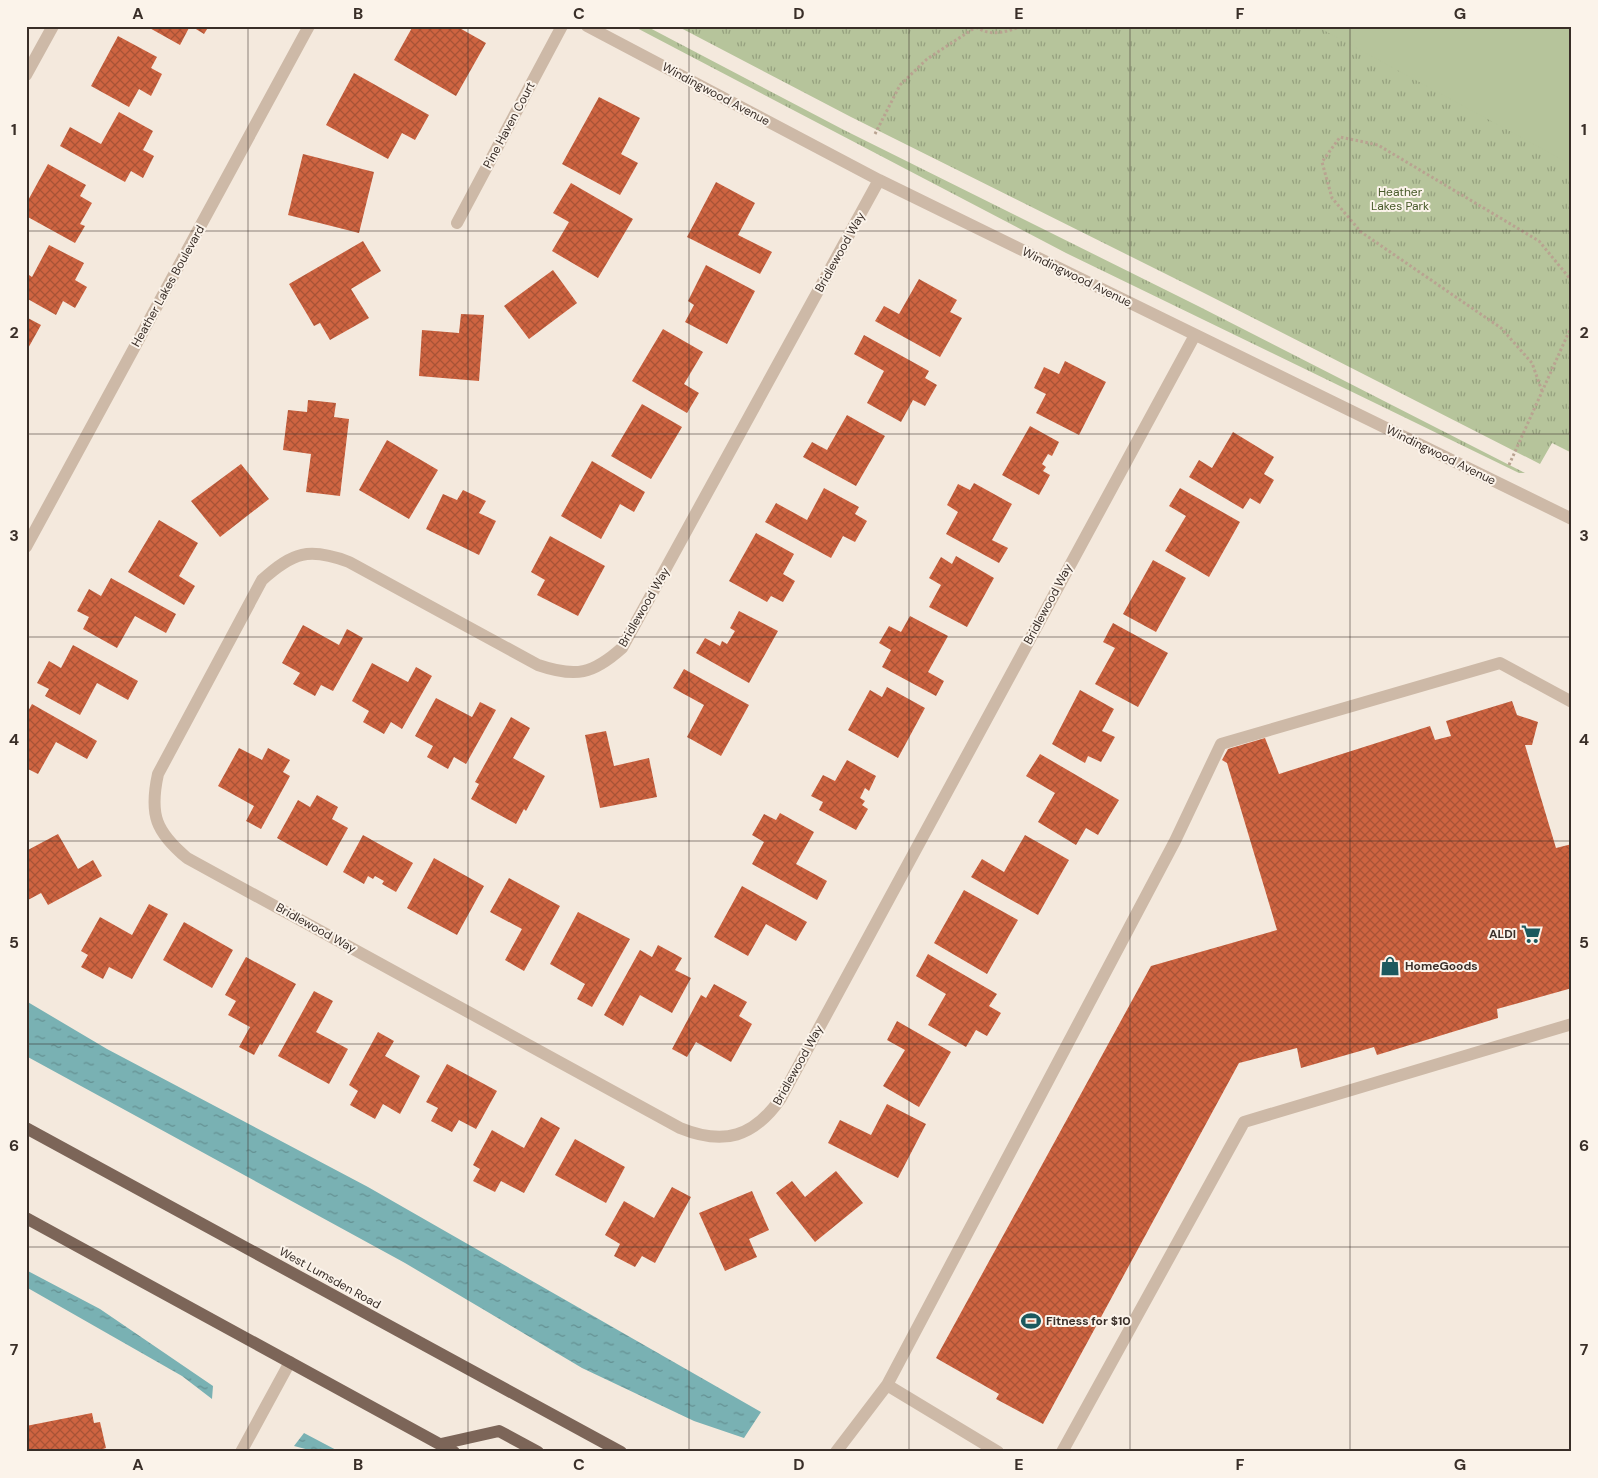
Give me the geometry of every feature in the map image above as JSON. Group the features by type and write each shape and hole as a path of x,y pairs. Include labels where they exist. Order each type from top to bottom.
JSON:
{"main road":[{"name":"West Lumsden Road","path":"26,1128 621,1452"},
{"path":"26,1218 454,1452"},
{"path":"441,1444 499,1431 538,1452"}],"street":[{"path":"26,74 53,26"},
{"name":"Heather Lakes Boulevard","path":"26,547 309,26"},
{"name":"Pine Haven Court","path":"457,223 562,26"},
{"name":"Windingwood Avenue","path":"588,26 879,180 1572,519"},
{"name":"Bridlewood Way","path":"879,180 622,648 606,663 585,672 561,673 538,665 349,562 325,554 302,554 278,565 262,580 158,774 152,798 157,822 169,843 187,858 680,1128 699,1136 717,1138 740,1134 764,1119 781,1098 1194,334"},
{"path":"836,1452 887,1385 1176,841 1220,744 1500,663 1572,702"},
{"path":"1062,1452 1244,1122 1572,1024"},
{"path":"241,1452 290,1362"},
{"path":"887,1385 998,1452"}],"path":[{"path":"875,134 900,85 927,58 976,27 986,33 1007,32 1022,26"},
{"path":"1542,391 1532,363 1501,328 1361,232 1332,198 1322,162 1340,137 1378,145 1539,241 1571,280 1572,285"},
{"path":"1500,483 1572,325"}],"green space":[{"path":"633,26 646,26 844,130 1198,306 1525,473 1519,473 1066,253"},
{"name":"Heather Lakes Park","path":"677,26 1572,26 1572,453 1552,443 1540,464 1204,293 851,117"},
{"path":"1316,26 1572,26 1572,165"}],"water":[{"path":"26,1001 107,1049 368,1187 761,1412 744,1438 694,1421 582,1368 405,1263 26,1056"},
{"path":"26,1270 100,1309 213,1386 212,1399 182,1376 26,1287"},
{"path":"304,1433 340,1452 317,1452 294,1446"}],"building":[{"path":"146,26 190,26 180,45"},
{"path":"191,26 209,26 204,34"},
{"path":"413,26 456,26 486,43 456,96 394,60"},
{"path":"118,36 157,57 151,68 162,74 151,96 139,89 129,107 91,86"},
{"path":"354,73 429,115 415,140 402,133 388,159 326,125"},
{"path":"599,97 640,118 621,154 638,163 620,195 562,164"},
{"path":"119,112 153,131 143,150 154,156 143,178 131,171 125,182 60,146 70,127 101,144"},
{"path":"303,154 374,172 359,233 288,215"},
{"path":"48,164 86,185 80,196 92,203 80,224 85,226 75,243 26,216 26,204"},
{"path":"716,182 755,203 738,235 772,252 760,274 687,237"},
{"path":"571,183 633,219 598,278 552,251 569,222 553,213"},
{"path":"363,241 381,271 351,289 369,318 330,340 320,323 314,326 289,284"},
{"path":"49,245 84,263 75,280 87,287 75,308 63,301 56,315 26,298 26,273 32,277"},
{"path":"706,265 755,291 727,344 685,322 694,305 688,301"},
{"path":"553,270 577,303 529,339 504,306"},
{"path":"919,279 957,300 950,312 962,318 940,357 875,321 884,306 899,314"},
{"path":"461,314 484,315 479,381 419,376 422,330 459,333"},
{"path":"26,317 41,325 26,352"},
{"path":"663,329 703,352 684,384 699,393 687,413 632,381"},
{"path":"864,335 929,371 925,378 937,385 925,406 913,400 901,422 867,403 884,371 854,354"},
{"path":"1065,361 1106,382 1079,435 1036,413 1046,394 1034,388 1044,367 1059,374"},
{"path":"308,400 336,403 334,417 349,419 340,496 306,492 311,454 283,450 288,410 307,412"},
{"path":"642,404 682,427 651,479 611,456"},
{"path":"847,415 885,436 856,486 803,457 812,442 827,450"},
{"path":"1030,426 1059,442 1052,456 1048,454 1042,464 1046,467 1043,471 1050,475 1039,495 1002,475"},
{"path":"1233,432 1274,457 1264,474 1274,480 1260,504 1250,498 1243,509 1189,477 1199,460 1212,468"},
{"path":"387,440 438,470 409,519 359,490"},
{"path":"592,461 645,492 634,512 620,504 601,539 561,516"},
{"path":"241,464 269,499 220,537 191,501"},
{"path":"974,483 1012,504 992,540 1008,548 999,563 946,534 958,512 947,505 958,484 970,490"},
{"path":"824,488 859,507 855,514 867,521 855,542 843,536 831,558 765,522 776,503 807,520"},
{"path":"1180,488 1240,522 1209,577 1165,551 1186,516 1169,506"},
{"path":"463,490 486,501 479,513 496,521 479,555 426,529 443,494 457,500"},
{"path":"159,520 198,543 179,576 195,586 184,605 128,572"},
{"path":"756,533 794,554 783,574 795,581 783,602 771,596 767,602 729,581"},
{"path":"550,536 605,566 578,616 537,595 545,580 531,572"},
{"path":"956,556 994,578 967,627 929,607 941,585 929,578 941,557 952,564"},
{"path":"1153,560 1186,578 1156,632 1123,614"},
{"path":"111,578 176,614 166,633 135,616 117,648 83,629 89,617 77,611 89,589 101,596"},
{"path":"739,611 778,631 749,683 696,653 705,638 720,646 722,641 727,644 735,631 730,628"},
{"path":"910,616 948,636 928,672 944,681 936,696 882,667 891,650 879,643 889,626 901,632"},
{"path":"1113,623 1168,653 1138,707 1095,684 1115,648 1103,642"},
{"path":"303,625 339,645 347,629 363,638 333,691 321,685 315,696 293,684 300,673 282,663"},
{"path":"73,645 138,681 128,700 97,683 80,715 45,696 49,689 37,683 49,661 61,668"},
{"path":"372,663 408,682 416,667 432,676 402,729 391,722 384,734 363,722 369,711 352,701"},
{"path":"684,669 749,705 721,756 687,737 704,705 673,688"},
{"path":"887,687 925,708 898,758 848,730 870,690 882,697"},
{"path":"1080,690 1114,709 1102,731 1115,737 1101,762 1088,756 1085,763 1052,744"},
{"path":"436,698 472,717 480,702 496,710 466,764 454,757 448,769 427,757 433,746 415,736"},
{"path":"1512,701 1517,715 1538,722 1532,745 1525,745 1556,848 1572,844 1572,988 1497,1009 1498,1018 1377,1055 1374,1047 1301,1068 1297,1048 1239,1063 1043,1424 996,1399 999,1394 936,1358 1151,966 1277,930 1227,763 1222,760 1228,749 1265,738 1279,774 1430,726 1435,740 1451,736 1446,721"},
{"path":"32,704 97,741 87,759 56,742 38,774 26,768 26,715"},
{"path":"511,717 530,728 513,758 545,776 526,811 524,809 516,824 471,799 479,784 475,782"},
{"path":"606,731 614,766 649,758 657,797 600,808 585,735"},
{"path":"239,748 262,760 268,748 290,760 283,772 290,776 261,829 246,821 254,806 218,786"},
{"path":"1040,754 1119,800 1098,835 1086,828 1076,845 1038,822 1055,793 1026,776"},
{"path":"847,760 876,776 869,791 865,788 860,798 865,801 862,805 868,809 856,830 819,810 823,802 811,796 823,775 835,781"},
{"path":"317,795 338,807 332,819 348,828 327,866 277,838 298,800 310,807"},
{"path":"780,813 814,832 796,864 827,881 817,900 752,864 764,842 752,835 764,814 776,820"},
{"path":"58,834 78,869 93,860 102,876 48,905 41,893 28,900 26,851"},
{"path":"363,835 413,863 396,892 382,884 384,881 375,876 373,879 368,876 364,884 343,872"},
{"path":"1025,835 1069,860 1038,915 971,877 982,859 1004,872"},
{"path":"434,858 484,886 457,935 407,908"},
{"path":"509,878 560,906 524,971 505,960 522,929 490,912"},
{"path":"742,886 807,922 796,941 766,924 748,956 714,937"},
{"path":"964,890 1018,920 987,974 934,943"},
{"path":"149,904 168,914 132,979 109,967 103,979 81,967 88,955 81,951 100,917 132,935"},
{"path":"578,912 630,939 592,1007 577,999 585,984 550,964"},
{"path":"184,922 233,950 212,988 163,960"},
{"path":"658,945 682,958 675,970 691,978 672,1013 640,995 623,1026 604,1015 640,950 652,957"},
{"path":"928,954 997,994 989,1006 1001,1013 987,1036 976,1030 966,1047 928,1025 946,994 916,976"},
{"path":"246,957 296,984 262,1045 260,1044 254,1055 239,1047 250,1027 228,1015 236,1001 225,995"},
{"path":"714,984 747,1002 739,1016 752,1024 731,1062 696,1042 687,1057 672,1049 701,995 706,998"},
{"path":"314,991 333,1001 316,1032 348,1049 329,1084 278,1056"},
{"path":"897,1021 951,1052 919,1107 883,1086 905,1050 887,1040"},
{"path":"378,1032 394,1041 385,1056 420,1076 400,1114 383,1104 375,1119 350,1105 358,1091 349,1085"},
{"path":"447,1064 497,1091 476,1129 459,1120 452,1132 431,1121 438,1108 426,1102"},
{"path":"887,1104 926,1124 898,1178 828,1143 840,1120 871,1135"},
{"path":"541,1117 560,1128 524,1193 501,1181 495,1192 473,1181 480,1169 473,1165 492,1130 524,1148"},
{"path":"575,1139 625,1167 606,1203 555,1175"},
{"path":"836,1171 863,1203 815,1242 776,1193 792,1181 805,1197"},
{"path":"672,1187 691,1197 655,1263 642,1256 635,1267 614,1256 620,1244 605,1235 624,1201 654,1218"},
{"path":"752,1191 769,1230 749,1239 757,1257 725,1271 699,1213"},
{"path":"92,1413 94,1423 100,1422 106,1448 100,1450 100,1452 26,1452 26,1426"}],"place":[{"name":"ALDI","path":"1531,934"},
{"name":"HomeGoods","path":"1390,966"},
{"name":"Fitness for $10","path":"1031,1321"}]}
